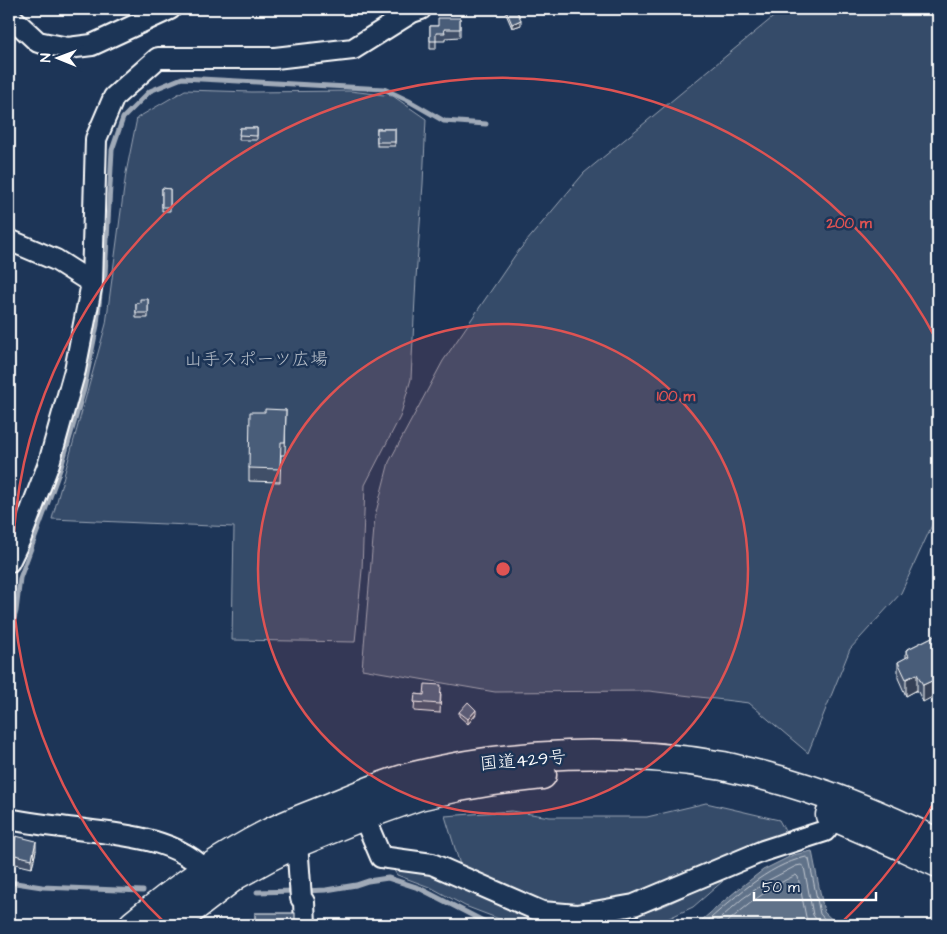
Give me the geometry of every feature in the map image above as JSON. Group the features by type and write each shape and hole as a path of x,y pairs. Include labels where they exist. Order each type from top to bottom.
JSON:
{"highway":[{"name":"国道429号","path":"171,925 241,848 270,832 293,834 359,806 384,785 413,776 455,767 536,757 616,755 661,758 725,766 790,783 891,841 938,863"},
{"name":"国道429号","path":"838,809 874,813 938,843"},
{"name":"国道429号","path":"133,925 160,902 213,878"}],"street":[{"path":"9,13 38,42 68,48 92,45 170,9"},
{"path":"9,562 49,463 75,370 92,283 96,139 114,97 158,58 275,58 353,49 412,12 421,9"},
{"path":"9,240 56,260 92,283"},
{"path":"359,806 381,857 432,864 542,912 577,916 634,905 763,851 825,831 838,809"},
{"path":"9,819 160,843 187,855 213,878"},
{"path":"293,834 301,898 304,902 305,925"}],"green space":[{"path":"783,9 938,9 938,512 901,593 850,649 808,753 749,703 649,691 495,692 362,669 375,516 389,462 443,361 516,254 584,173"},
{"name":"山手スポーツ広場","path":"185,90 252,92 350,91 393,96 426,119 411,379 400,417 365,485 362,570 355,642 232,640 234,527 52,519 106,324 126,173 137,118"},
{"path":"706,803 779,820 785,831 618,902 580,908 543,903 461,868 445,816 512,811 550,817 647,817"},
{"path":"398,868 457,883 496,903 542,920 581,923 626,919 666,905 706,886 723,881 693,907 654,925 515,925 465,906 432,888 397,875 393,869"}],"water":[{"path":"812,851 824,912 838,925 696,925 763,870 793,855"}],"building":[{"path":"516,9 521,20 512,24 506,10"},
{"path":"438,18 460,18 460,29 444,29 445,33 436,33 436,41 430,41 430,26 438,26"},
{"path":"240,128 257,128 257,136 239,135"},
{"path":"377,129 395,129 395,142 377,142"},
{"path":"162,188 170,189 170,207 162,207"},
{"path":"140,299 148,299 148,313 136,313 136,303 140,303"},
{"path":"265,409 286,410 285,442 281,442 280,469 249,468 250,412 265,412"},
{"path":"938,634 938,678 923,685 917,674 906,679 898,662 909,656 906,650"},
{"path":"425,684 441,685 440,704 414,702 415,694 424,695"},
{"path":"468,702 476,710 468,719 459,712"},
{"path":"16,836 36,841 32,859 11,854"},
{"path":"255,913 295,913 295,925 255,925"}],"waterway":[{"path":"9,637 16,611 20,578 61,467 84,389 97,325 101,284 105,275 112,150 123,118 150,91 182,78 384,89 444,121 486,124"},
{"path":"304,891 326,890 388,878 419,888 491,925"},
{"path":"9,882 42,887 143,891"},
{"path":"257,892 295,891"}]}
